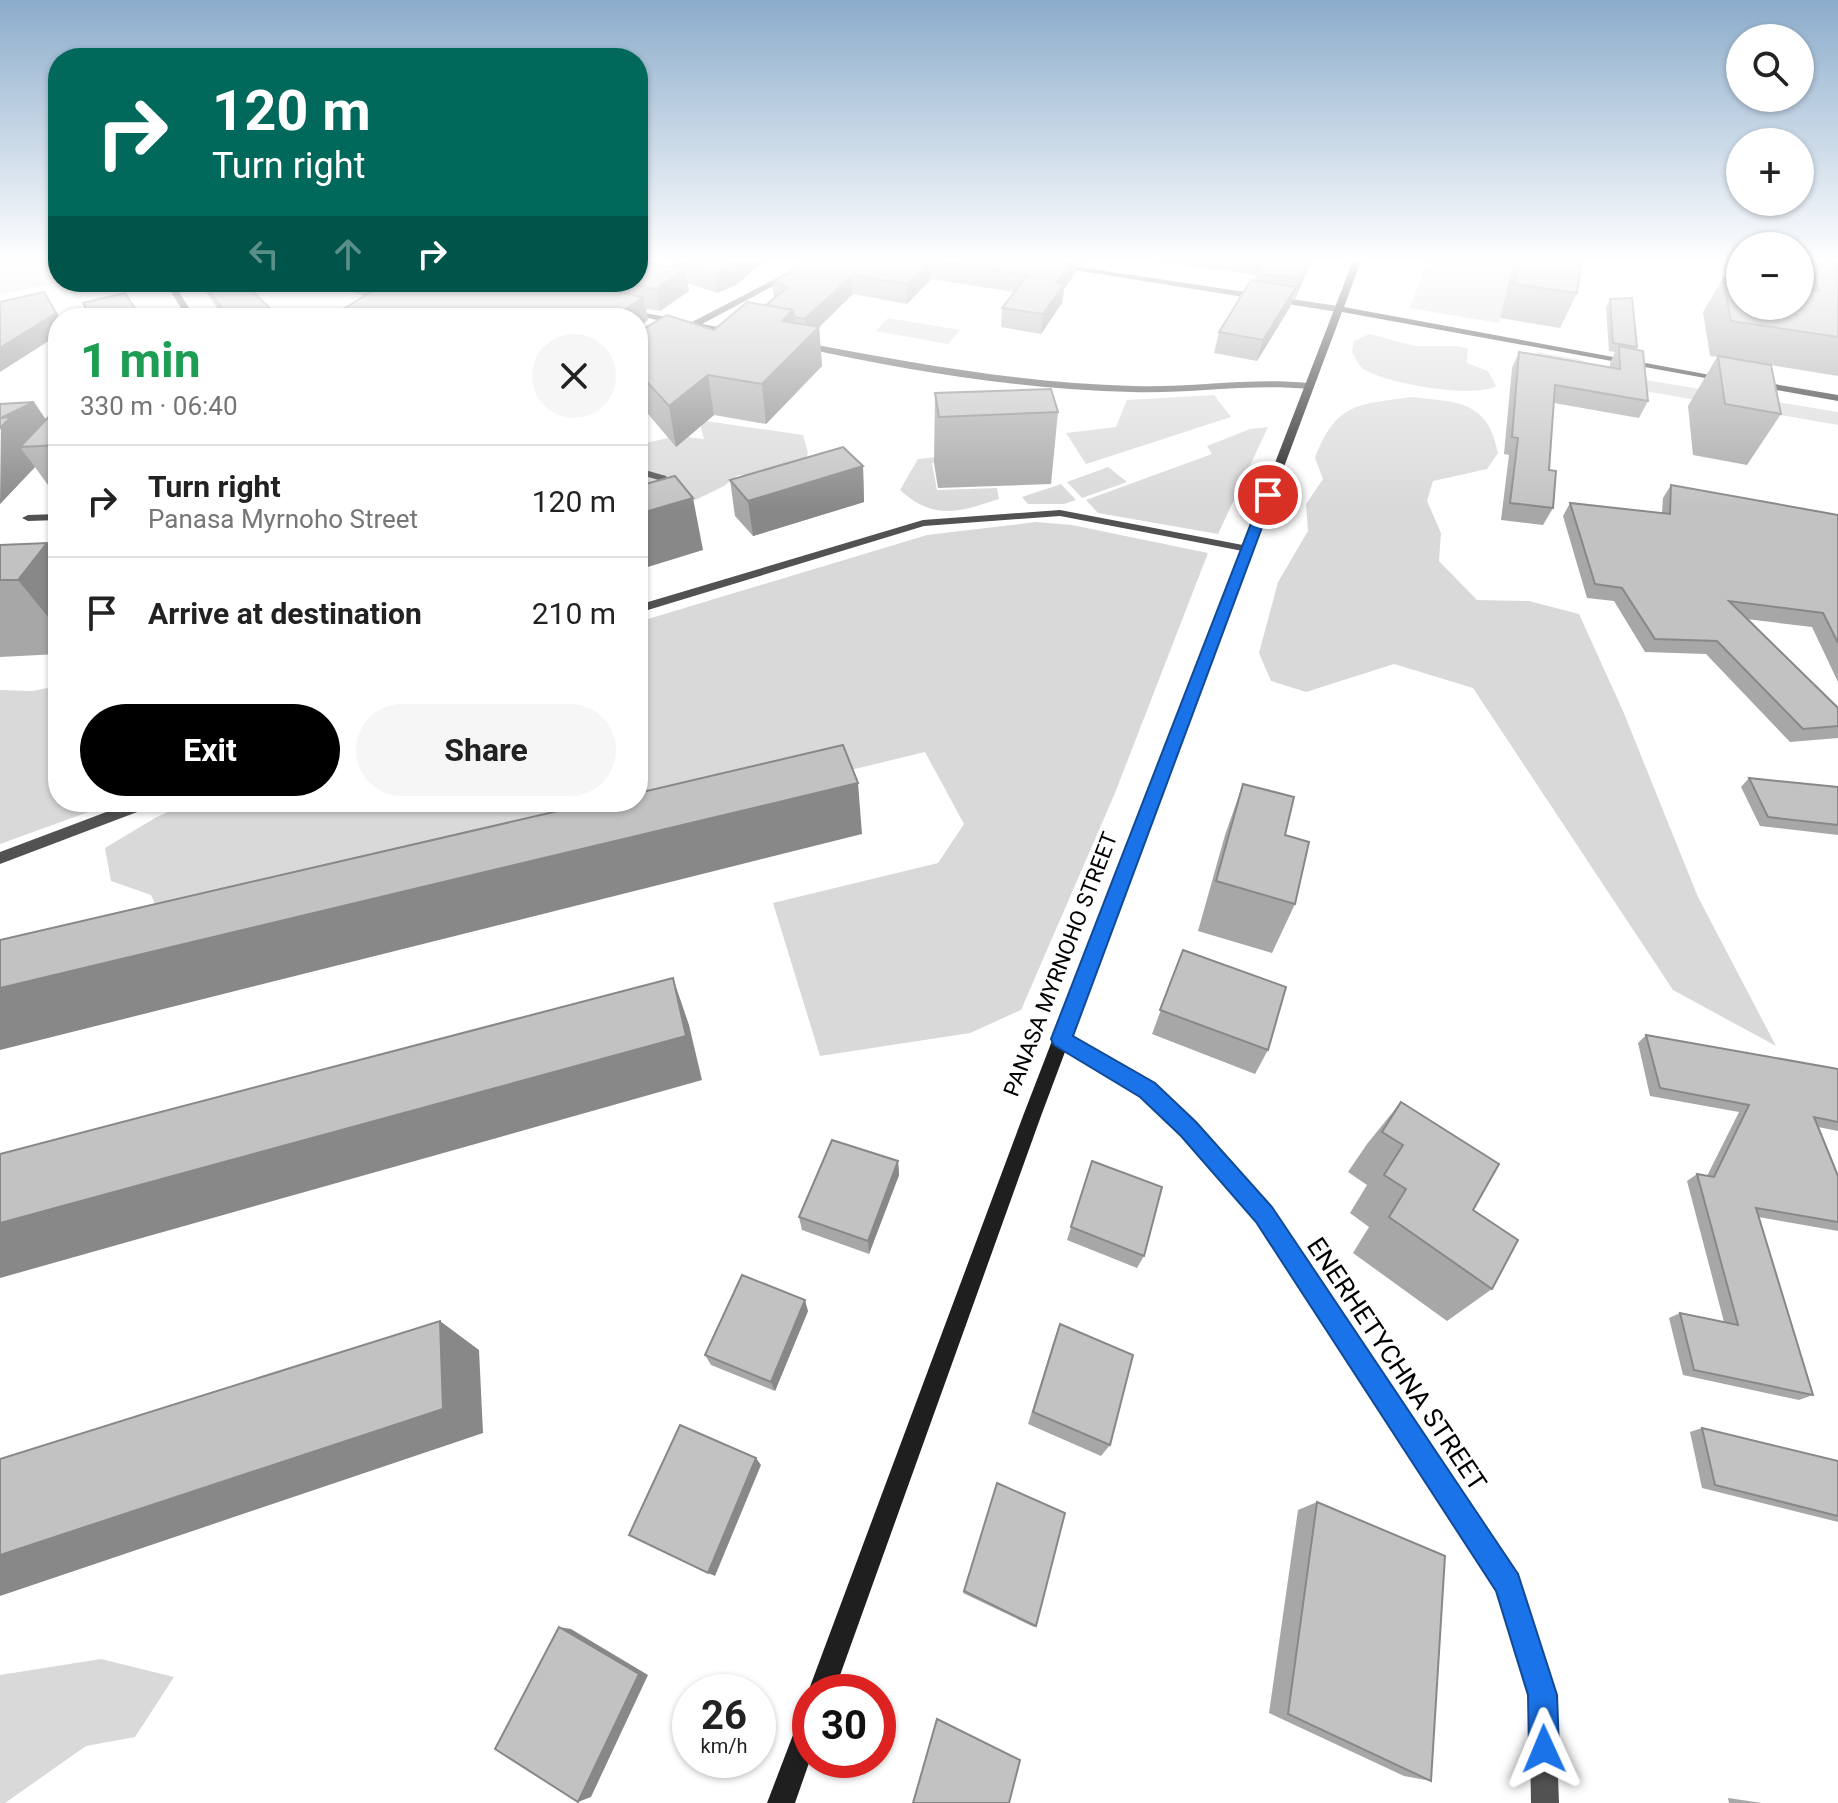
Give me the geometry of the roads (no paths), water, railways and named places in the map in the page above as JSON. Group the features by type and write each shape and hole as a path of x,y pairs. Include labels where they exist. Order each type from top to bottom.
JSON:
{"street":[{"name":"PANASA MYRNOHO STREET","path":"828,1674 1061,1039 1326,342"},
{"path":"1524,342 1838,398"},
{"path":"796,344 981,377 1075,385 1135,389 1281,382 1309,386"},
{"path":"648,474 662,478"},
{"path":"648,606 923,523 1060,513 1248,549"},
{"path":"28,518 48,517"},
{"path":"0,858 122,812"},
{"name":"ENERHETYCHNA STREET","path":"1061,1039 1147,1090 1188,1129 1264,1215 1462,1511 1508,1584 1542,1695 1545,1803"},
{"path":"781,1803 792,1773"}]}
